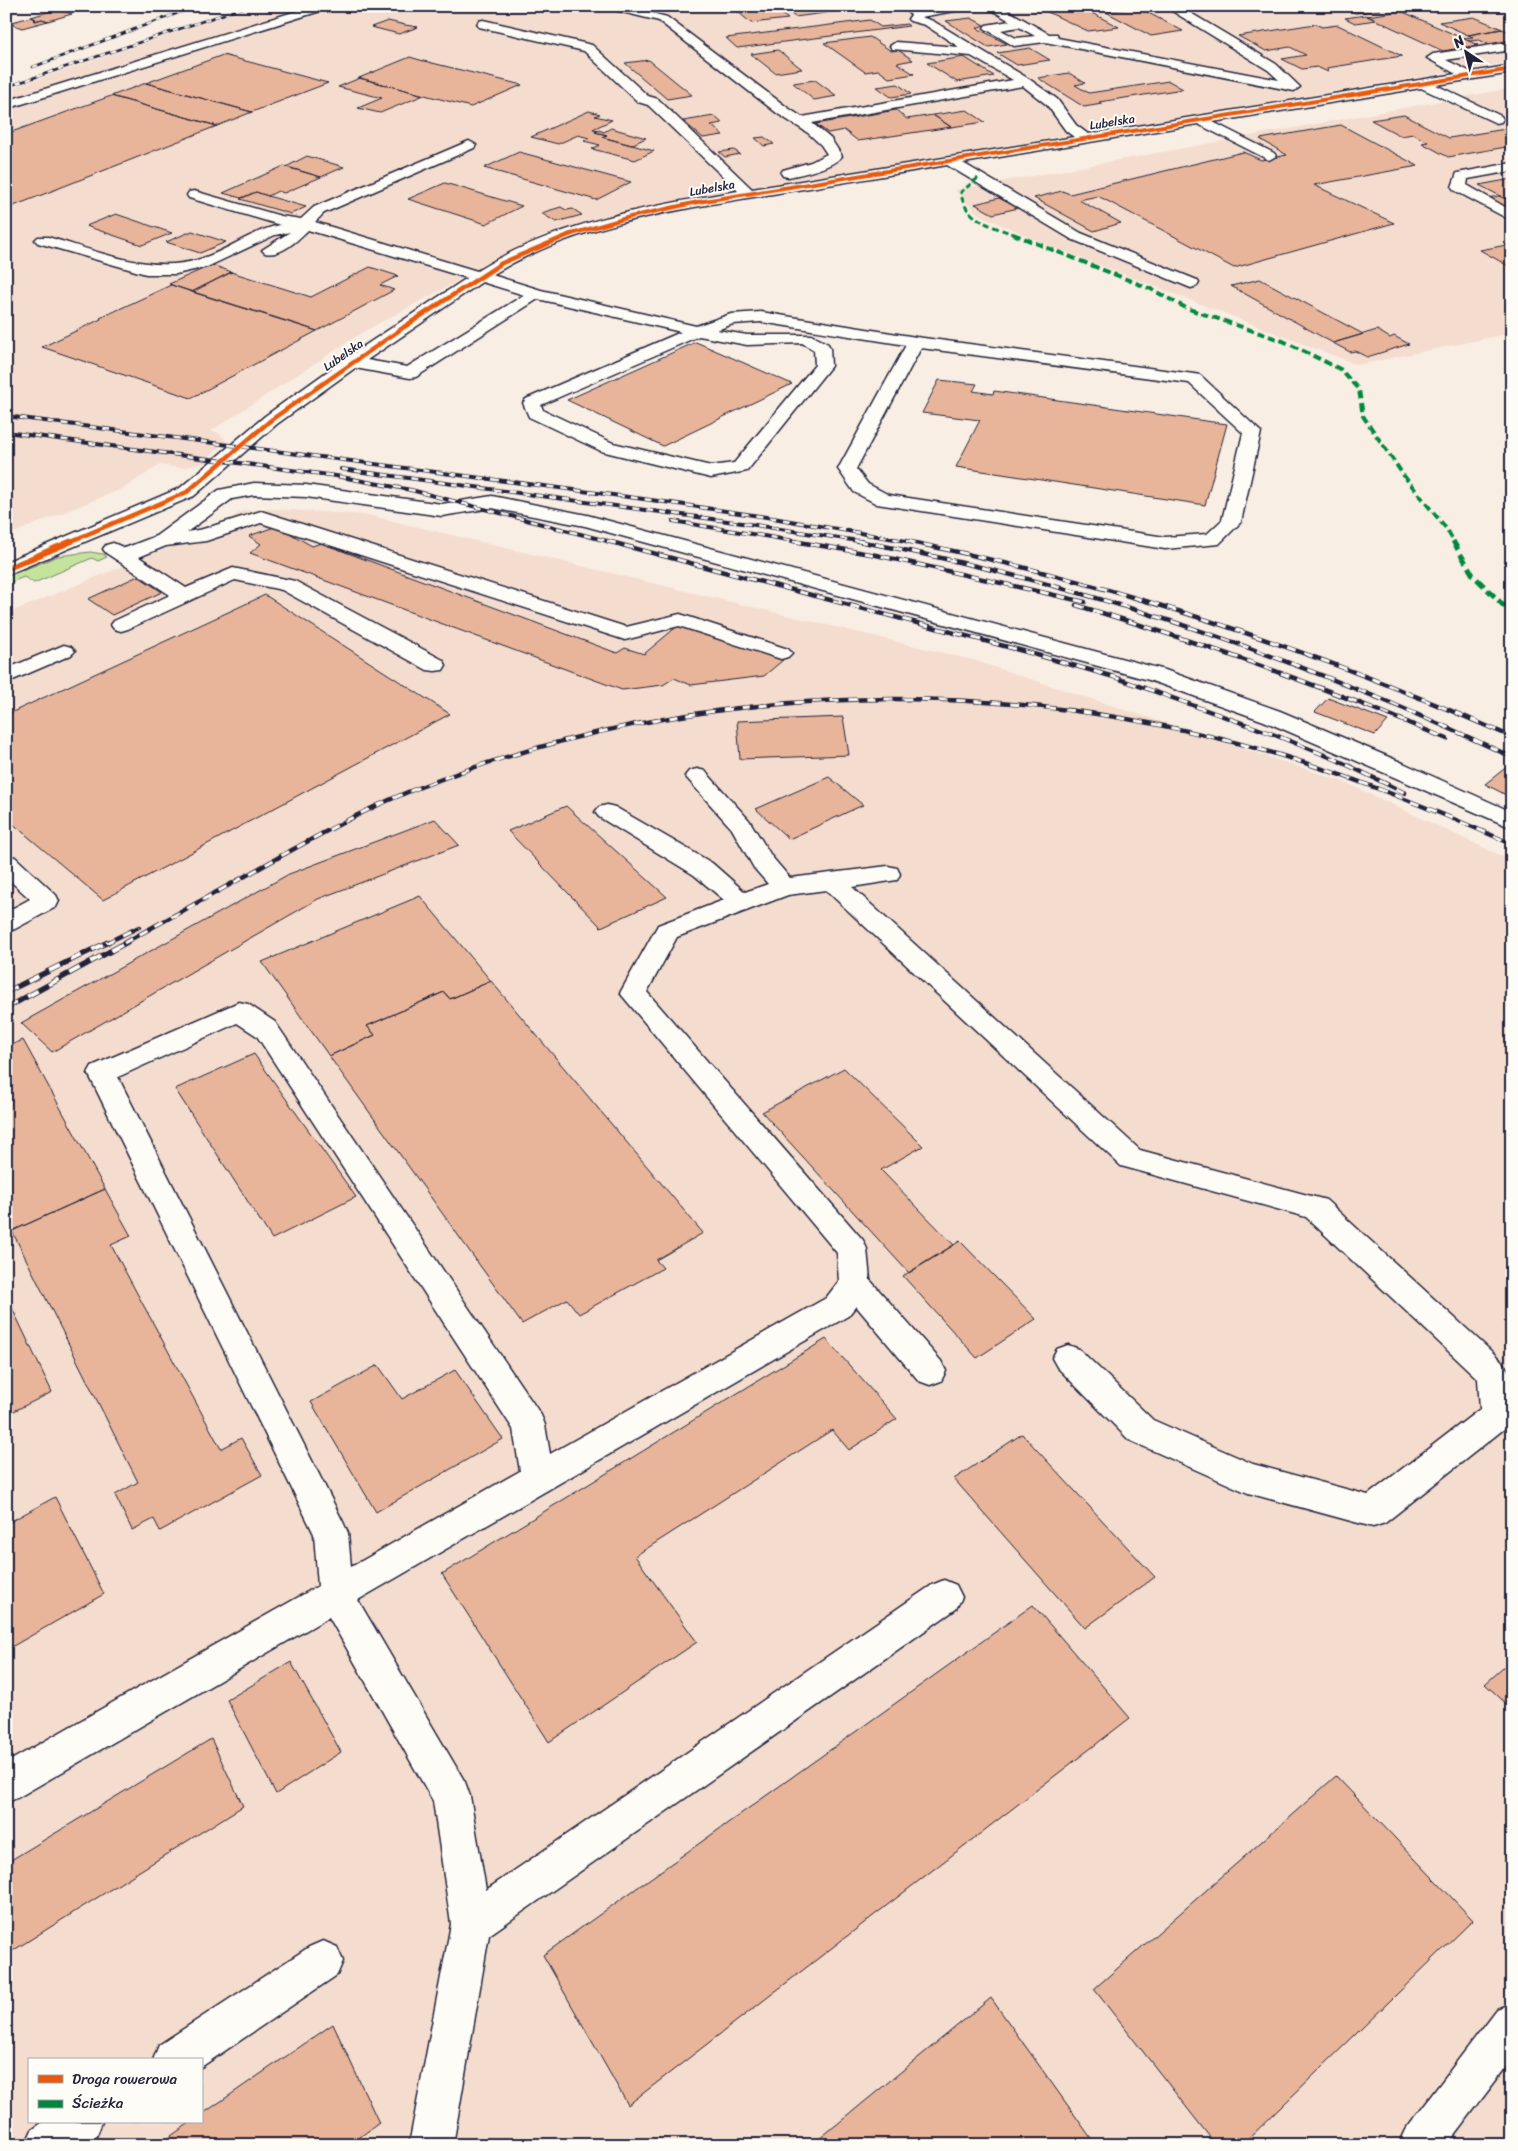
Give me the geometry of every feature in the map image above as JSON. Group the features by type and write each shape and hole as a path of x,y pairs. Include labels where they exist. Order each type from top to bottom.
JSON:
{"street":[{"path":"6,7 11,6"},
{"path":"6,105 156,57 326,6"},
{"path":"907,6 917,14 966,6"},
{"path":"1170,7 1186,6"},
{"path":"614,7 663,19 783,111 800,121 831,147 835,156 816,165 774,176"},
{"path":"1170,7 1272,67 1294,87 1319,100"},
{"path":"990,13 1023,17 1053,41 1294,87"},
{"path":"990,13 997,26"},
{"path":"917,14 914,19 929,23 1025,82 1052,102 1071,128 1084,138"},
{"path":"1023,17 990,28 1014,42 1067,34 1050,25"},
{"path":"483,24 588,48 643,99 653,102 748,193"},
{"path":"896,46 974,52"},
{"path":"1469,76 1434,58 1512,46"},
{"path":"1108,65 1142,58"},
{"path":"1238,60 1272,67"},
{"name":"Lubelska","path":"6,569 187,492 211,475 258,430 352,362 480,277 519,254 601,225 666,208 748,193 1512,69"},
{"path":"800,121 1025,82"},
{"path":"1423,84 1496,120"},
{"path":"1200,120 1269,156"},
{"path":"270,250 292,238 319,210 469,145"},
{"path":"948,160 1076,236 1192,283"},
{"path":"1512,167 1462,176 1458,187 1512,217"},
{"path":"737,182 755,179"},
{"path":"194,195 279,220 305,224 536,294 697,331 747,340 805,338 822,348 822,366 740,467 711,472 607,446 535,413 532,403 697,331 731,319 761,318 916,342 1194,379 1252,432 1231,522 1212,540 1164,543 884,500 861,488 847,469 916,342"},
{"path":"43,240 146,269 176,270 202,264 270,232 305,224"},
{"path":"352,362 410,373 536,294"},
{"path":"124,556 163,540 226,494 254,489 306,491 442,510 492,502 577,519 1157,675 1280,720 1512,820"},
{"path":"163,540 206,535 261,517 625,634 680,620 781,653"},
{"path":"91,534 185,596"},
{"path":"121,625 233,574 288,585 435,665"},
{"path":"6,677 64,651"},
{"path":"697,776 741,825 763,862 784,887"},
{"path":"607,812 703,869 742,903"},
{"path":"6,864 47,901 6,923"},
{"path":"888,874 784,887 667,932 632,993 852,1249 855,1284 930,1371"},
{"path":"830,880 1132,1158 1316,1208 1493,1373 1497,1415 1373,1512 1248,1478 1141,1430 1068,1358"},
{"path":"431,2145 471,1924 451,1796 336,1595 331,1533 102,1073 238,1011 266,1029 530,1425 538,1479"},
{"path":"6,1784 837,1307 855,1284"},
{"path":"471,1924 944,1597"},
{"path":"177,2058 323,1961"},
{"path":"1420,2145 1512,2024"},
{"path":"47,2145 78,2124"}],"shaded area":[{"path":"254,6 320,6 6,103 6,90"},
{"path":"335,6 1501,6 1512,11 1512,62 661,203 543,235 363,332 211,431 219,433 226,440 204,463 182,468 160,465 124,488 6,536 6,110"},
{"path":"1512,88 1512,333 1358,365 1040,242 978,214 955,190"},
{"path":"275,509 368,515 973,660 1342,781 1512,861 1512,2145 6,2145 6,614 192,538 243,511"}],"green space":[{"path":"90,552 103,554 107,557 98,561 92,558 34,583 24,577 6,584 6,577 58,556"}],"building":[{"path":"731,6 772,6 788,19 751,23"},
{"path":"781,6 850,6 855,9 795,17"},
{"path":"1078,6 1119,27 1088,31 1041,9"},
{"path":"1344,6 1374,6 1381,10 1355,13"},
{"path":"1137,7 1183,31 1151,36 1106,12"},
{"path":"58,9 72,14 48,21 42,19 35,21 33,20 36,19 31,17"},
{"path":"1401,11 1478,45 1443,51 1367,16"},
{"path":"1366,15 1376,20 1355,23 1345,18"},
{"path":"31,17 36,19 33,20 35,21 42,19 48,21 22,28 8,23"},
{"path":"1474,17 1502,29 1468,35 1439,22"},
{"path":"971,18 984,25 977,28 1007,44 988,47 946,21"},
{"path":"870,20 881,27 907,24 909,26 737,48 726,38"},
{"path":"388,21 418,27 399,34 371,27"},
{"path":"1315,24 1322,27 1338,25 1402,56 1327,68 1328,72 1317,67 1302,69 1282,59 1306,55 1290,47 1266,51 1238,36"},
{"path":"1502,29 1512,33 1512,40 1488,44 1479,40 1469,41 1463,38 1473,37 1468,35"},
{"path":"870,37 891,51 898,50 913,60 897,63 914,74 889,78 878,70 865,72 824,43"},
{"path":"1030,48 1050,60 1017,65 997,53"},
{"path":"778,50 802,69 775,73 751,54"},
{"path":"223,55 328,83 252,112 146,83"},
{"path":"410,57 522,85 471,107 359,78"},
{"path":"964,57 994,76 957,82 927,63"},
{"path":"649,60 692,95 667,99 625,63"},
{"path":"1069,73 1085,83 1075,85 1089,93 1169,81 1183,89 1099,102 1102,104 1084,107 1038,78"},
{"path":"360,78 424,95 380,113 358,108 382,98 338,87"},
{"path":"815,80 837,96 814,100 793,83"},
{"path":"146,83 252,112 217,126 111,96"},
{"path":"898,84 911,94 891,97 877,87"},
{"path":"111,96 217,126 6,209 6,134"},
{"path":"896,110 907,119 933,115 951,127 858,141 844,130 828,133 816,124"},
{"path":"967,110 985,122 951,127 933,115"},
{"path":"589,111 600,114 595,116 612,120 593,129 599,130 595,132 607,135 602,137 654,151 635,160 592,149 600,145 584,141 589,138 578,135 558,144 531,137"},
{"path":"1404,115 1449,138 1512,128 1512,146 1448,157 1422,143 1428,142 1413,134 1401,136 1371,120"},
{"path":"714,116 722,123 711,125 723,135 703,138 683,121"},
{"path":"1341,125 1418,166 1314,185 1394,223 1234,268 1098,196 1079,200 1121,223 1094,231 1034,198 1062,191 1070,194 1243,152 1261,160 1287,155 1260,139"},
{"path":"611,128 646,138 631,145 602,137 607,135 595,132 599,130 604,132"},
{"path":"764,137 774,144 764,146 755,138"},
{"path":"734,150 740,154 725,157 719,152"},
{"path":"519,152 631,182 596,200 484,168"},
{"path":"307,156 344,167 321,177 286,167"},
{"path":"284,166 321,177 284,193 278,191 268,196 256,192 241,198 223,193"},
{"path":"1512,179 1512,202 1479,185"},
{"path":"445,183 522,206 486,224 408,199"},
{"path":"256,192 306,207 291,214 240,199"},
{"path":"1499,196 1512,202 1512,204 1502,206 1487,198"},
{"path":"999,198 1018,208 993,214 975,204"},
{"path":"561,207 566,210 573,209 582,215 556,222 541,213"},
{"path":"116,214 172,233 142,245 86,226"},
{"path":"192,231 226,242 200,253 166,242"},
{"path":"1512,244 1512,268 1480,250"},
{"path":"212,265 232,272 192,292 169,284"},
{"path":"370,267 398,276 380,285 394,290 317,331 192,292 231,272 311,297"},
{"path":"1260,279 1363,334 1333,343 1231,286"},
{"path":"171,285 317,331 191,398 42,347"},
{"path":"1377,330 1390,338 1394,336 1409,344 1367,357 1355,351 1350,352 1333,343"},
{"path":"696,342 792,384 663,446 567,400"},
{"path":"939,380 977,384 973,391 993,394 994,391 1227,424 1205,505 956,467 980,420 922,413"},
{"path":"277,526 312,546 321,543 617,653 625,648 644,654 680,624 783,660 764,676 691,685 674,678 663,685 622,690 250,553 261,544 249,536"},
{"path":"138,576 162,592 112,615 88,599"},
{"path":"265,595 450,714 103,900 6,818 6,715"},
{"path":"1328,698 1388,721 1375,735 1315,712"},
{"path":"843,717 849,755 740,759 737,721"},
{"path":"1508,766 1512,767 1512,798 1485,784"},
{"path":"829,777 863,805 789,839 756,809"},
{"path":"566,806 667,897 601,927 508,831"},
{"path":"435,819 459,845 318,899 52,1052 21,1023 289,874"},
{"path":"420,896 491,981 450,999 444,992 367,1026 375,1035 329,1056 262,962"},
{"path":"491,981 703,1233 656,1260 663,1268 579,1314 567,1299 522,1324 329,1056 375,1035 367,1026 444,992 450,999"},
{"path":"23,1040 105,1189 12,1231 6,1218 6,1047"},
{"path":"254,1054 356,1197 272,1239 175,1089"},
{"path":"844,1068 923,1146 881,1170 954,1245 909,1273 762,1112"},
{"path":"105,1189 131,1236 111,1245 221,1449 241,1438 262,1475 160,1531 154,1519 132,1530 115,1495 138,1482 12,1231"},
{"path":"960,1241 1036,1319 977,1358 903,1276"},
{"path":"6,1295 52,1392 6,1415"},
{"path":"826,1339 897,1419 849,1450 832,1430 635,1556 697,1642 549,1742 442,1574"},
{"path":"378,1365 402,1399 455,1370 503,1439 376,1512 311,1402"},
{"path":"1022,1434 1155,1577 1085,1628 954,1479"},
{"path":"55,1497 104,1594 6,1650 6,1524"},
{"path":"1033,1605 1130,1718 628,2105 543,1955"},
{"path":"1512,1660 1512,1709 1485,1684"},
{"path":"291,1662 341,1752 276,1794 227,1700"},
{"path":"211,1739 243,1806 6,1955 6,1863"},
{"path":"1336,1776 1473,1920 1242,2145 1216,2145 1094,1989"},
{"path":"991,1998 1096,2145 822,2145 819,2139"},
{"path":"333,2024 379,2123 349,2145 158,2145 188,2124 202,2124 202,2114"}],"railway":[{"path":"33,67 197,6"},
{"path":"6,87 248,6"},
{"path":"6,416 651,500 773,518 912,542"},
{"path":"6,432 336,476 411,490 611,542"},
{"path":"341,469 742,523 865,542"},
{"path":"673,521 800,542"},
{"path":"607,541 1023,651 1114,677 1270,733 1337,760 1405,793"},
{"path":"793,541 876,555 1085,602"},
{"path":"858,541 943,558 1027,579 1110,602 1192,628 1354,688 1512,757"},
{"path":"906,541 1062,577 1215,622 1365,676 1512,737"},
{"path":"1076,605 1263,667 1356,701 1447,739"},
{"path":"124,943 346,821 384,802 423,786 521,753 621,727 723,710 826,701 930,699 1033,706 1136,721 1237,743 1308,764 1411,801 1512,844"},
{"path":"106,943 139,927"},
{"path":"6,992 108,942"},
{"path":"6,1008 127,942"}],"marked path":[{"path":"978,178 961,192 961,197 969,212 980,221 1151,289 1186,308 1283,341 1340,369 1359,390 1363,416 1404,476 1446,528 1473,575 1512,614"}],"cycle path":[{"path":"6,569 187,492 271,420 426,312 511,258 586,229 653,211 698,202 1512,69"}]}
